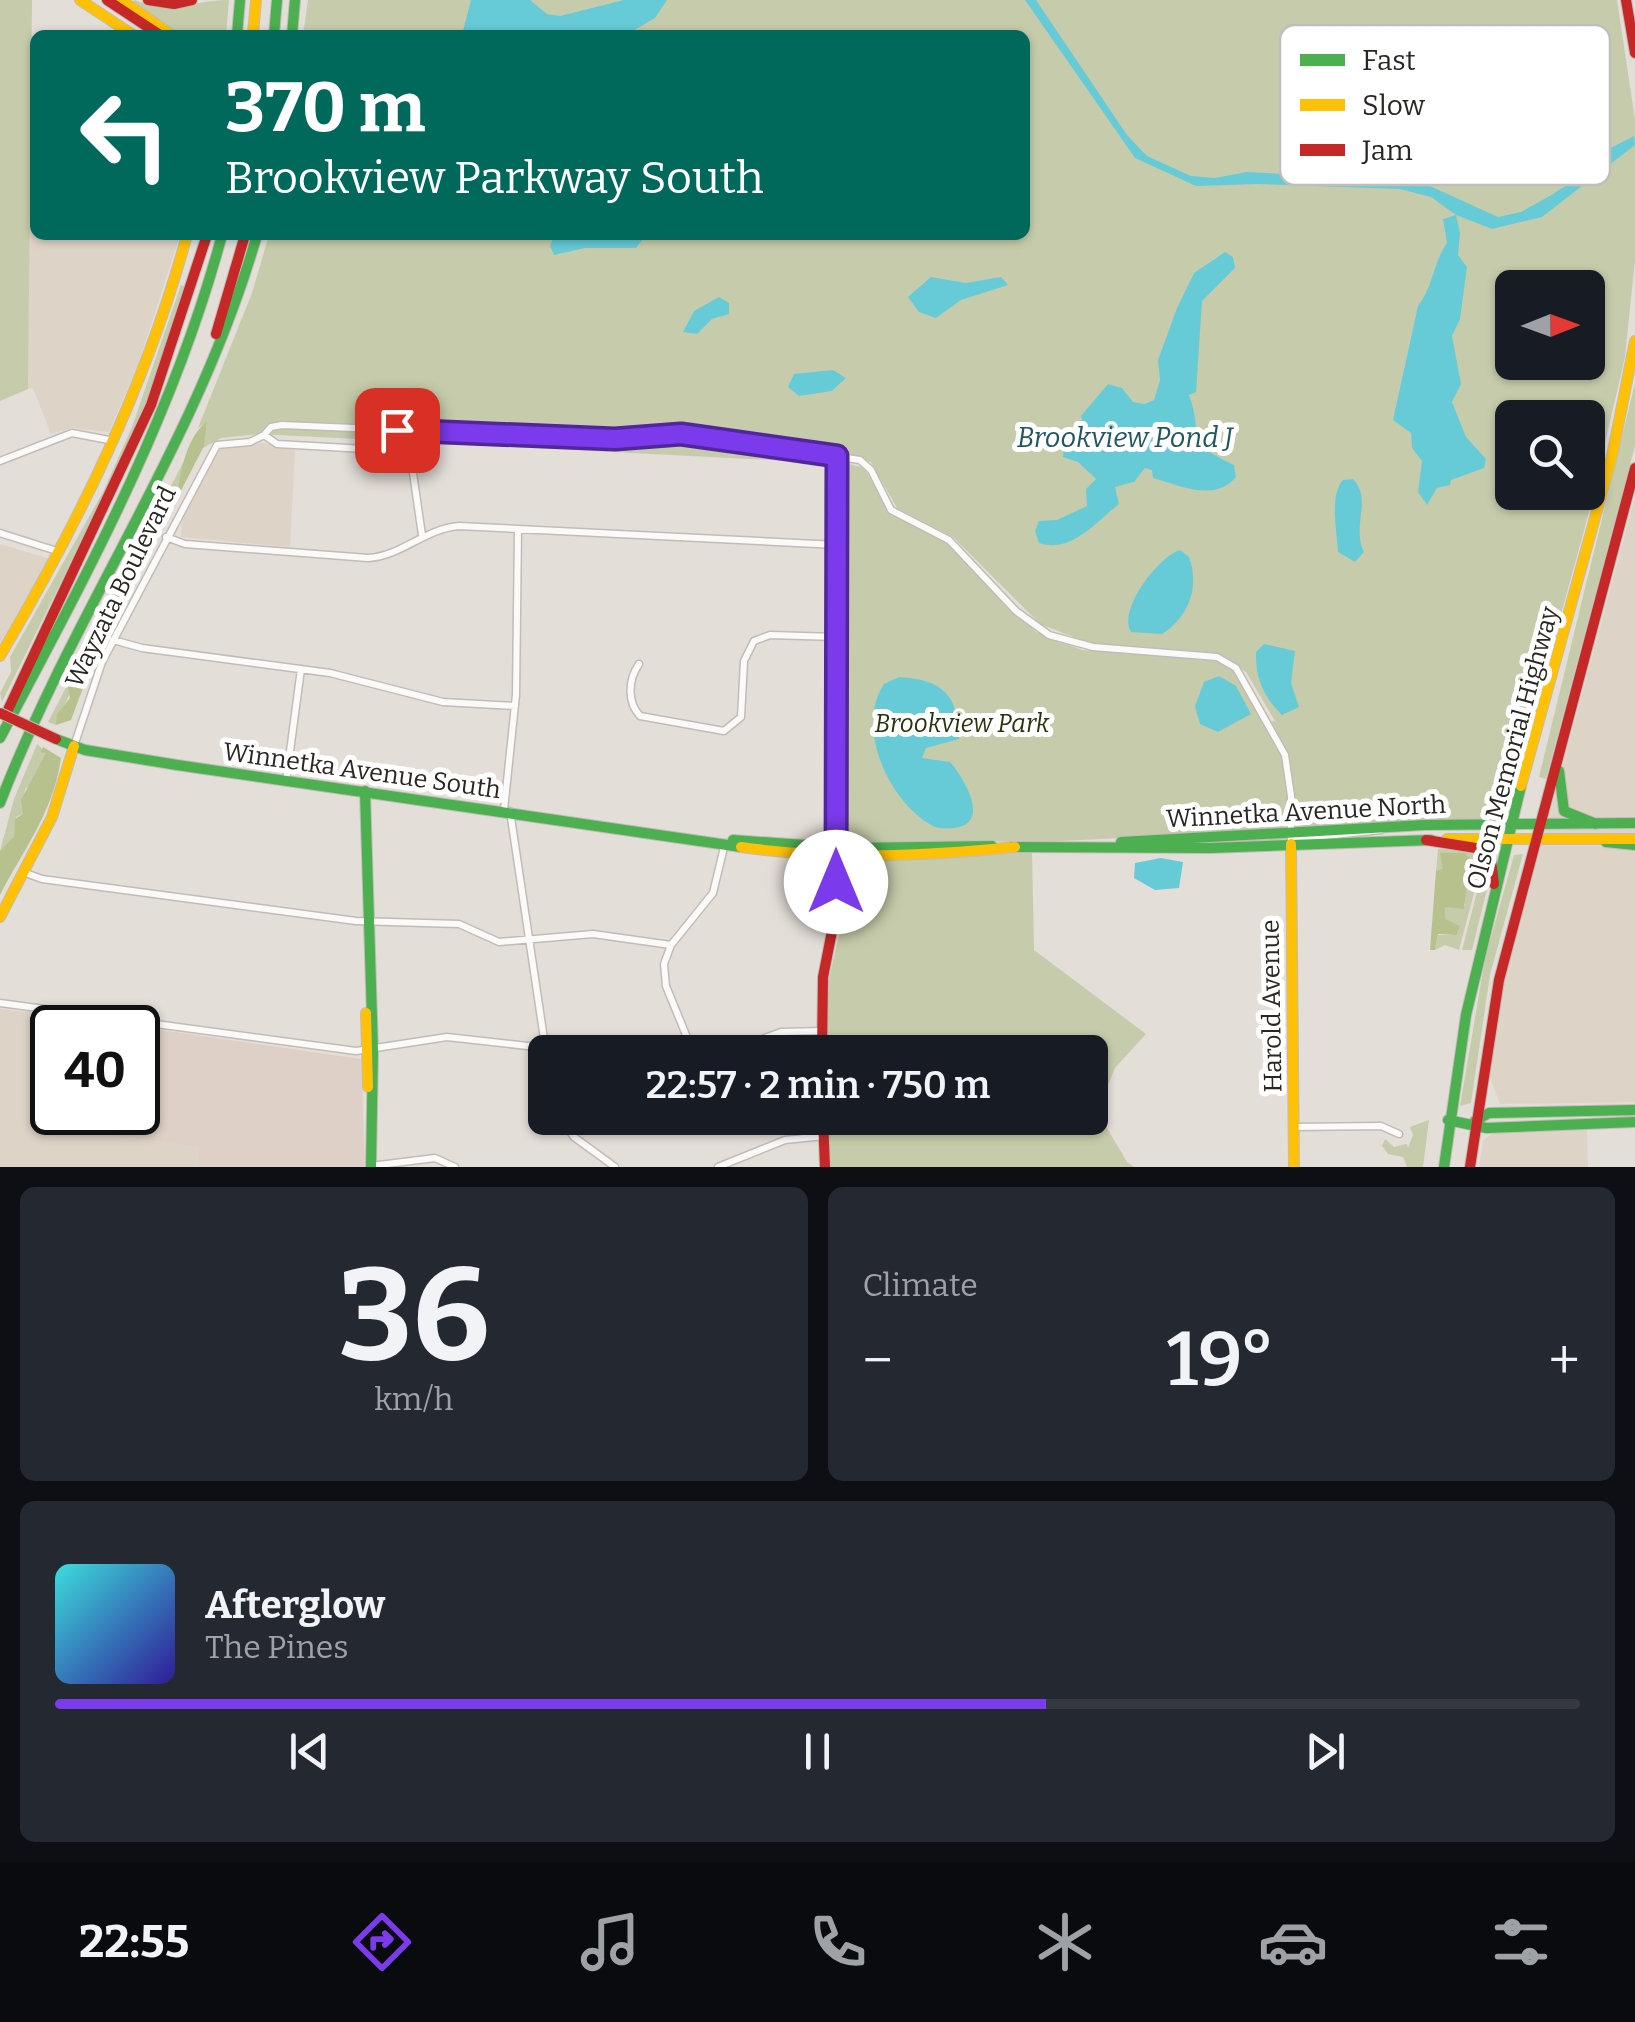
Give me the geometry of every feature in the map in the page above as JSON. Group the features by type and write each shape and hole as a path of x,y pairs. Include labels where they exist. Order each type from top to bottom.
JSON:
{"main road":[{"path":"80,0 125,30"},
{"path":"108,0 153,30"},
{"path":"122,0 165,30"},
{"path":"148,0 174,4 192,0"},
{"path":"229,30 232,0"},
{"path":"237,30 240,0"},
{"path":"253,30 256,0"},
{"path":"274,30 277,0"},
{"path":"1626,0 1635,52"},
{"path":"292,30 295,4"},
{"path":"0,656 61,553 116,442 184,240"},
{"path":"0,734 13,694 136,441 182,319 203,240"},
{"path":"0,734 150,445 193,337 221,240"},
{"path":"180,437 243,240"},
{"path":"0,803 45,702 180,437 234,308 256,240"},
{"name":"Olson Memorial Highway","path":"1444,1167 1464,1018 1494,892 1617,437 1635,341"},
{"name":"Olson Memorial Highway","path":"1470,1167 1496,994 1635,468"},
{"path":"1626,509 1635,486"},
{"name":"Winnetka Avenue South","path":"0,714 74,746 507,811 835,852"},
{"name":"Wayzata Boulevard","path":"0,917 52,817 74,746"},
{"path":"1559,757 1559,796 1564,811 1596,824"},
{"path":"365,791 371,1167"},
{"name":"Winnetka Avenue North","path":"1291,838 1390,827 1635,823"},
{"name":"Winnetka Avenue North","path":"835,852 934,856 1015,847 1291,838 1635,842"},
{"name":"Harold Avenue","path":"1291,838 1294,1167"},
{"path":"1426,840 1482,849 1492,866 1494,892"},
{"path":"822,1035 823,977 836,911 835,852"},
{"path":"1474,1122 1489,1113 1635,1110"},
{"path":"1448,1120 1474,1122 1486,1128 1635,1122"},
{"path":"824,1136 825,1167"}],"street":[{"path":"422,535 412,466 404,453 278,444 264,436 271,427 282,425 615,439 672,433 864,463 891,510 950,540 1016,611 1049,634 1081,646 1200,654 1229,662 1249,684 1281,744 1289,777 1291,838"},
{"path":"0,462 72,432 92,433 116,442"},
{"name":"Wayzata Boulevard","path":"74,746 92,685 113,640 217,445 250,442 264,436"},
{"path":"835,852 837,456"},
{"path":"166,537 185,544 368,558 386,556 422,535 459,526 836,544"},
{"path":"518,529 515,706 507,811 544,1035"},
{"path":"0,533 61,553"},
{"path":"639,664 632,679 631,697 640,716 724,730 742,717 744,660 754,641 770,635 836,637"},
{"path":"113,640 142,648 378,683 442,702 515,706"},
{"path":"286,780 300,669"},
{"path":"687,1035 665,981 664,964 671,945 710,899 725,841"},
{"path":"22,872 42,880 367,921 460,924 488,940 529,942 593,934 671,945"},
{"path":"0,1002 369,1051 447,1037 528,1048"},
{"path":"773,1035 822,1031"},
{"path":"1294,1127 1380,1126 1398,1134"},
{"path":"574,1135 615,1167"},
{"path":"718,1167 779,1142 824,1136"},
{"path":"371,1167 440,1158 456,1167"}],"shaded area":[{"path":"30,65 30,240 178,240 138,365 109,432 72,428 51,434 33,388 28,389"},
{"path":"263,443 295,450 290,547 181,537 182,521 219,450"},
{"path":"1635,497 1635,1102 1500,1104 1487,1070 1500,999"},
{"path":"0,544 50,559 0,643"},
{"path":"0,1009 30,1013 30,1135 109,1135 198,1147 199,1167 0,1167"},
{"path":"160,1030 361,1059 365,1167 199,1167 198,1147 108,1135 160,1135"},
{"path":"1587,1127 1588,1167 1479,1167 1483,1140 1496,1132"}],"green space":[{"path":"0,0 32,0 28,389 0,401"},
{"path":"229,0 226,30 170,30 131,2 171,7"},
{"name":"Brookview Park","path":"308,0 1617,0 1635,119 1635,260 1625,357 1605,443 1605,400 1495,400 1495,510 1589,510 1508,807 1487,819 1062,841 848,843 841,836 842,471 846,463 864,468 890,513 945,542 1036,632 1082,650 1216,660 1234,671 1266,723 1275,721 1246,672 1219,653 1089,643 1040,624 953,537 897,508 871,462 831,451 830,463 258,434 221,438 203,448 207,423 198,428 252,293 268,240 1030,240 1030,30 304,30"},
{"path":"181,285 186,287 148,405 2,702 0,693 11,672 10,657 103,492 132,427"},
{"path":"1635,383 1635,446 1546,779 1539,777"},
{"path":"207,422 204,446 93,661 71,720 56,725 57,714 70,698 68,688 93,652 118,594 178,490 190,444"},
{"path":"185,459 175,494 139,555 56,725 48,722"},
{"path":"37,744 47,753 36,780 25,789 23,814 16,817 14,836 0,851 14,799"},
{"path":"43,747 61,758 52,796 0,895 0,851 14,836 15,819 23,814 21,800 46,753 41,752"},
{"path":"1438,849 1476,850 1483,859 1459,950 1445,945 1435,950 1438,935 1457,935 1460,926 1445,920 1445,907 1465,906 1465,891 1477,866 1465,853 1446,853 1443,870 1436,871"},
{"path":"1032,852 1034,950 1146,1034 1115,1068 1108,1085 1108,1035 827,1035 828,983 843,918 847,863"},
{"path":"1440,853 1465,853 1477,866 1466,891 1464,909 1445,907 1445,919 1460,926 1457,935 1438,934 1435,950 1430,950 1436,871 1443,869"},
{"path":"1523,854 1490,975 1471,1103 1460,1106 1485,959 1514,855"},
{"path":"1485,861 1490,877 1472,950 1462,950"},
{"path":"1429,1120 1423,1167 1407,1167 1403,1157 1388,1154 1382,1146 1385,1139 1394,1147 1407,1144 1408,1148 1413,1135 1410,1127"},
{"path":"1108,1130 1134,1167 830,1167 829,1135 1108,1135"}],"water":[{"path":"471,0 530,0 547,14 560,16 624,0 667,0 655,18 635,30 463,30"},
{"path":"1025,0 1036,0 1127,135 1147,156 1191,176 1280,174 1280,185 1196,186 1135,158"},
{"path":"1634,136 1635,145 1610,164 1610,148"},
{"path":"1286,185 1428,185 1498,217 1521,212 1567,185 1583,185 1542,217 1492,229 1456,215 1431,197 1400,189"},
{"path":"1456,215 1460,233 1458,255 1467,267 1460,319 1452,336 1461,384 1452,402 1466,437 1486,459 1484,468 1437,488 1427,505 1418,492 1422,461 1412,448 1411,433 1393,420 1418,306 1447,243 1443,219"},
{"path":"552,240 642,240 636,248 585,248 554,255"},
{"name":"Brookview Pond J","path":"1225,252 1233,257 1235,268 1202,301 1196,392 1189,395 1201,443 1234,465 1236,477 1217,489 1196,490 1153,478 1152,470 1145,468 1134,482 1115,487 1119,504 1082,534 1062,544 1039,543 1035,531 1039,521 1057,520 1087,506 1086,489 1096,479 1078,462 1063,457 1064,441 1074,439 1089,447 1081,416 1108,384 1122,388 1133,402 1145,404 1154,400 1160,380 1158,360 1177,308 1194,273"},
{"path":"931,277 966,283 1001,277 1008,285 961,300 936,318 919,312 908,297"},
{"path":"719,297 729,303 729,314 712,319 697,334 683,332 694,311"},
{"path":"833,370 846,378 832,391 799,396 788,387 794,374"},
{"path":"1353,479 1361,495 1364,552 1355,562 1338,552 1335,514 1339,487 1343,480"},
{"path":"1180,550 1189,557 1193,579 1185,610 1162,634 1131,632 1130,611 1142,585 1162,562"},
{"path":"1264,644 1295,651 1291,683 1299,707 1282,715 1270,702 1259,679 1256,652"},
{"path":"1219,676 1236,686 1251,714 1218,732 1200,724 1195,706 1204,682"},
{"path":"899,677 937,686 956,711 959,739 926,748 922,758 950,762 962,779 973,810 965,825 939,828 916,814 902,799 881,762 873,721 876,702 884,684"},
{"path":"1161,858 1183,862 1179,888 1155,890 1134,878 1135,863"}],"traffic: fast":[{"path":"237,30 240,0"},
{"path":"274,30 277,0"},
{"path":"292,30 295,0"},
{"path":"0,738 96,554 154,430 202,302 221,240"},
{"path":"0,803 30,731 202,384 255,240"},
{"path":"56,739 85,750 177,765 741,847"},
{"path":"1559,771 1564,811 1596,824"},
{"path":"1444,1167 1466,1015 1521,786"},
{"path":"365,791 373,1051 371,1166"},
{"path":"1121,842 1424,825 1635,823"},
{"path":"733,840 848,848 992,846"},
{"path":"1012,847 1210,848 1431,840"},
{"path":"1606,842 1635,845"},
{"path":"1475,1121 1489,1113 1635,1110"},
{"path":"1448,1120 1486,1128 1635,1122"}],"traffic: slow":[{"path":"80,0 125,30"},
{"path":"121,0 165,30"},
{"path":"253,30 256,0"},
{"path":"0,656 57,555 108,452 152,346 185,240"},
{"path":"1521,786 1612,456 1635,341"},
{"path":"0,917 52,817 74,746"},
{"path":"1447,839 1635,839"},
{"path":"1291,844 1294,1167"},
{"path":"741,847 878,855 1015,847"},
{"path":"366,1013 368,1087"}],"traffic: jam":[{"path":"107,0 152,30"},
{"path":"148,0 174,4 192,0"},
{"path":"1626,0 1635,53"},
{"path":"6,714 151,405 205,240"},
{"path":"216,334 244,240"},
{"path":"1470,1167 1499,980 1635,468"},
{"path":"0,713 56,739"},
{"path":"1426,840 1482,849 1491,860 1494,884"},
{"path":"822,1035 823,977 836,911 835,852"},
{"path":"824,1135 825,1167"}],"route":[{"path":"397,430 615,439 681,434 837,456 836,882"}]}
